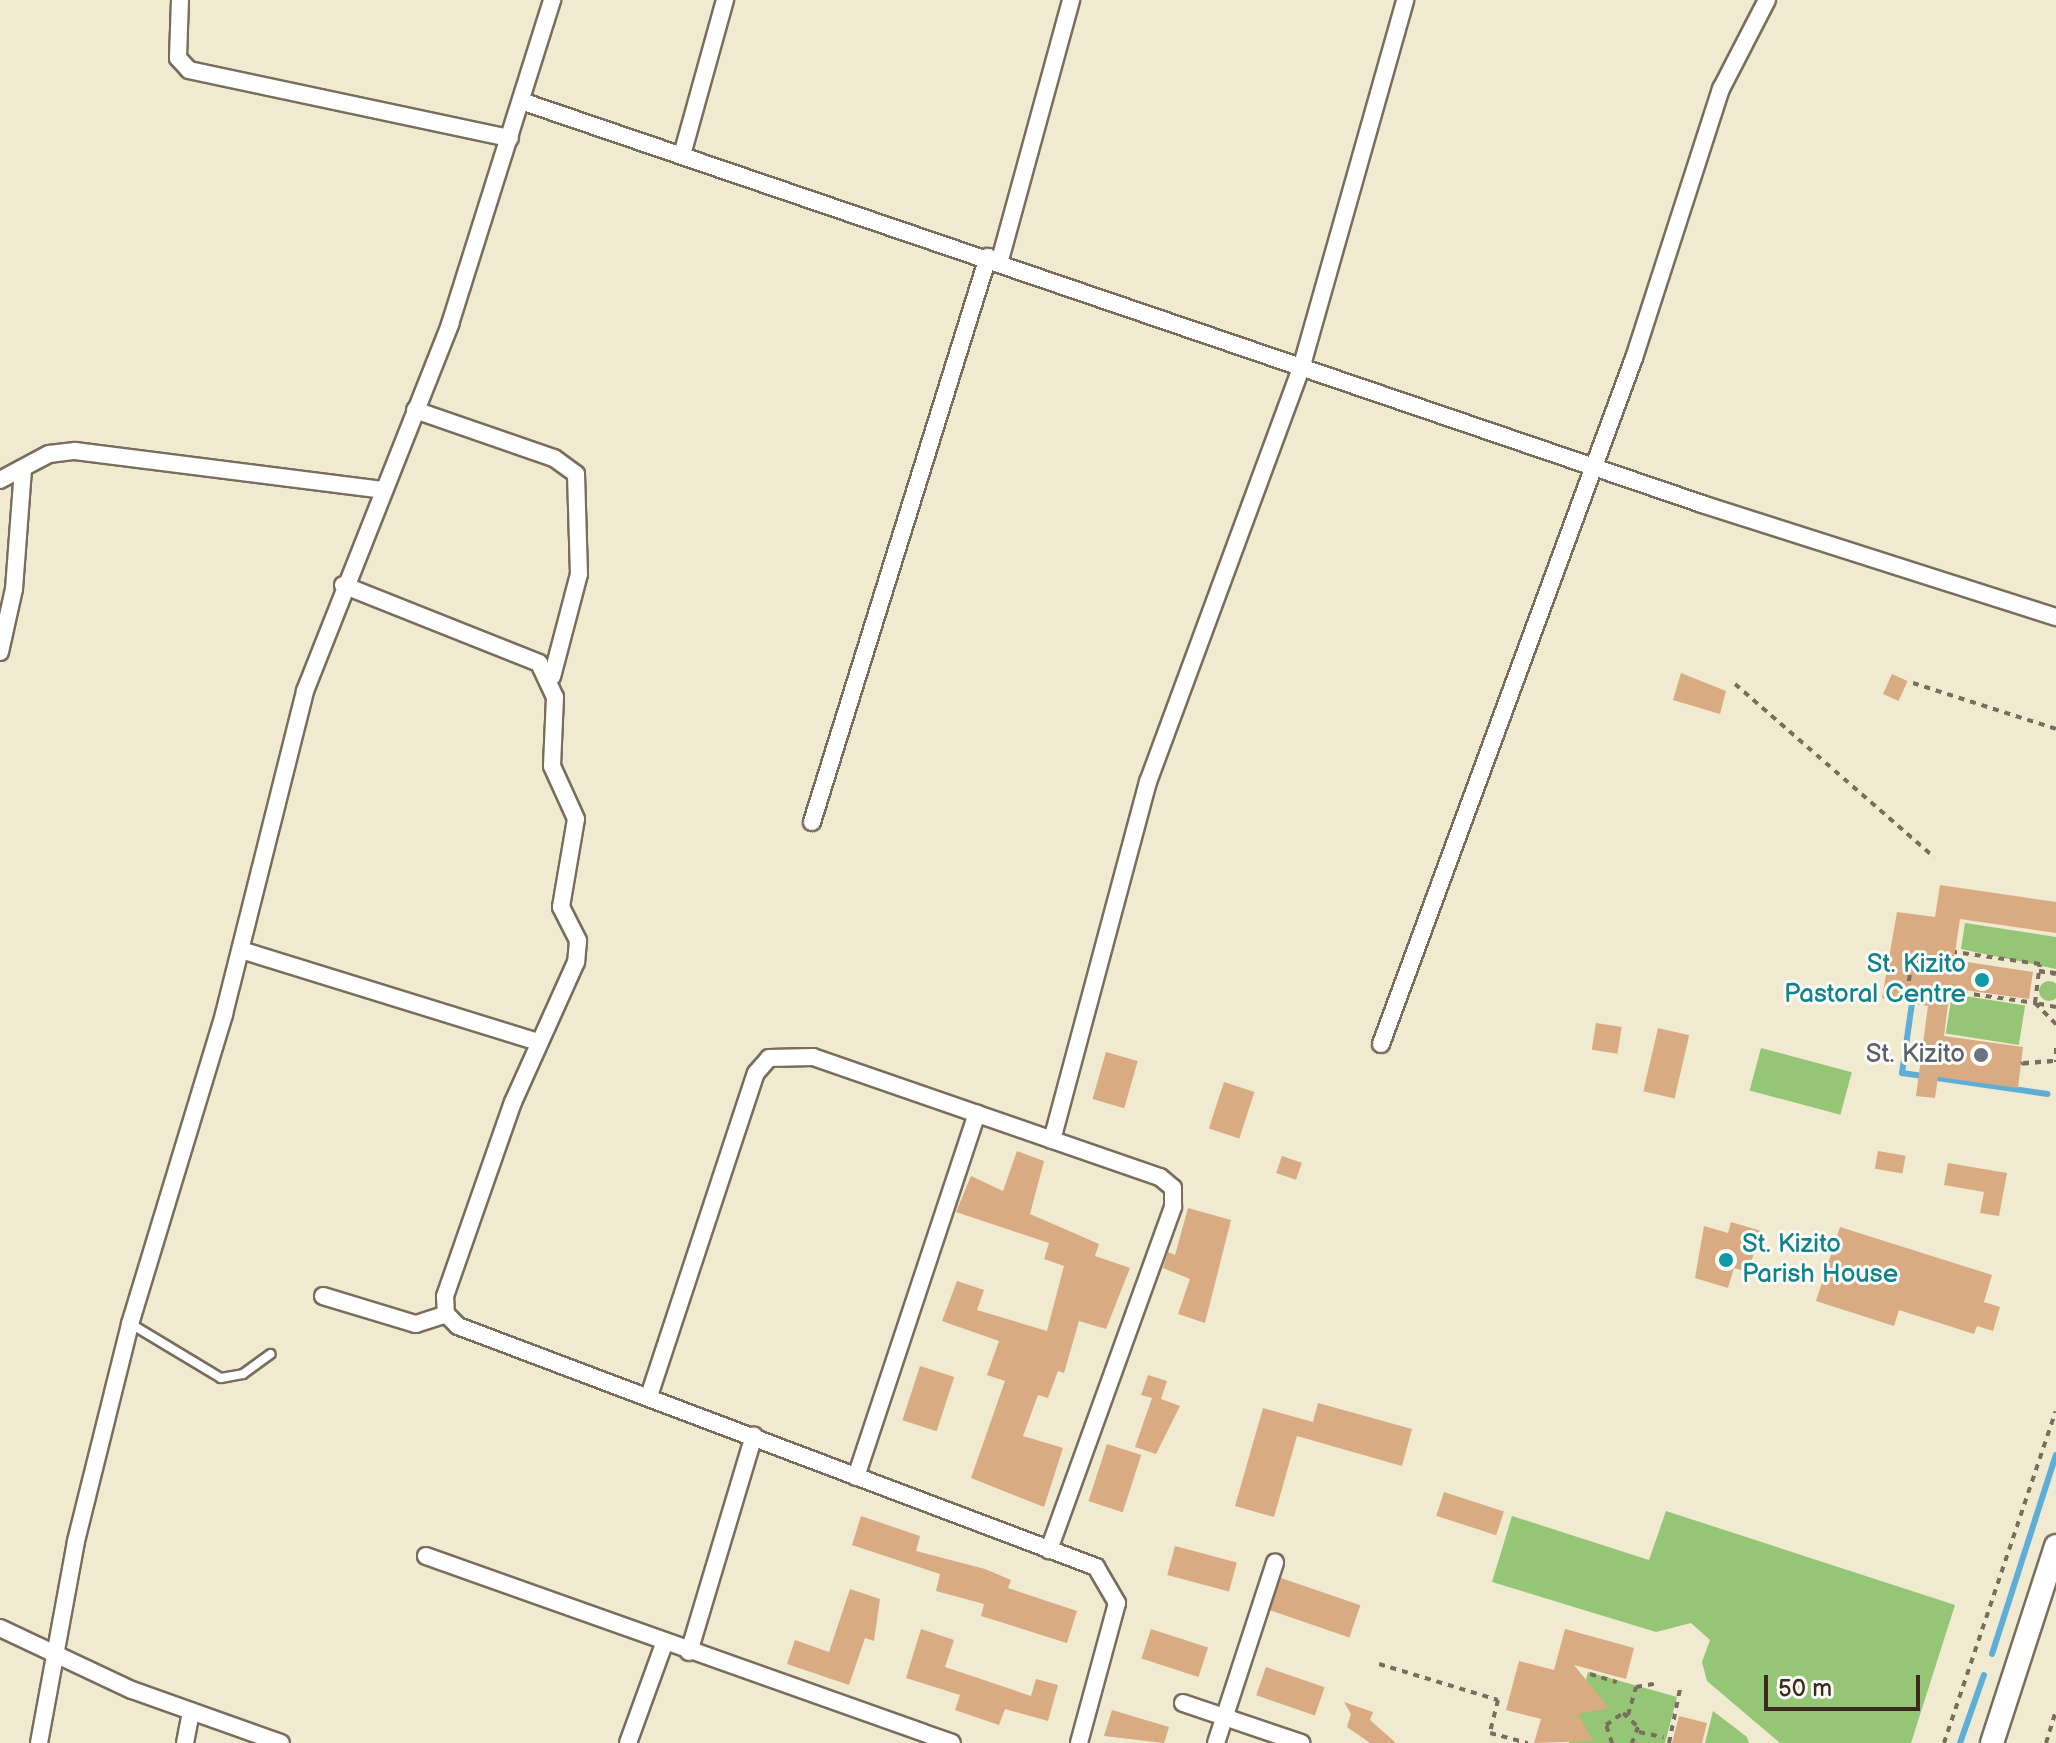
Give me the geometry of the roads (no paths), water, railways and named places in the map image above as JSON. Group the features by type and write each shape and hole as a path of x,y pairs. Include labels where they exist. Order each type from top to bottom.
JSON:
{"main road":[{"path":"1992,1743 2056,1546"}],"street":[{"path":"180,0 178,58 189,70 510,138"},
{"path":"39,1743 54,1654 130,1324 241,950 305,691 343,585 415,410 510,138 552,0"},
{"path":"682,155 725,0"},
{"path":"812,822 994,259 1071,0"},
{"path":"1052,1140 1176,695 1302,365 1405,0"},
{"path":"1381,1044 1594,467 1721,89 1767,0"},
{"path":"521,101 994,259 1594,467 2056,617"},
{"path":"415,410 554,458 576,474 579,574 552,677 550,753 576,819 561,907 578,941 576,962 538,1042 445,1296 446,1314 458,1326 650,1393 856,1477 1096,1567 1117,1603 1079,1743"},
{"path":"0,480 49,454 75,451 383,490"},
{"path":"0,652 14,589 23,469"},
{"path":"343,585 539,663 552,677"},
{"path":"241,950 538,1042"},
{"path":"650,1393 756,1073 769,1058 813,1057 1052,1140 1173,1188 1173,1207 1049,1550"},
{"path":"856,1477 977,1114"},
{"path":"323,1296 416,1324 446,1314"},
{"path":"689,1652 754,1436"},
{"path":"426,1556 664,1644 952,1743"},
{"path":"1216,1743 1275,1562"},
{"path":"0,1628 191,1712 281,1743"},
{"path":"628,1743 664,1644"},
{"path":"1183,1703 1301,1743"},
{"path":"185,1743 191,1712"}],"lane":[{"path":"130,1324 221,1378 243,1374 271,1354"}],"waterway":[{"path":"1913,996 1902,1073 2047,1094"},
{"path":"1992,1654 2056,1455"},
{"path":"1960,1743 1984,1675"}],"place":[{"name":"St. Kizito Pastoral Centre","path":"1982,980"},
{"name":"St. Kizito","path":"1981,1055"},
{"name":"St. Kizito Parish House","path":"1726,1260"}]}
